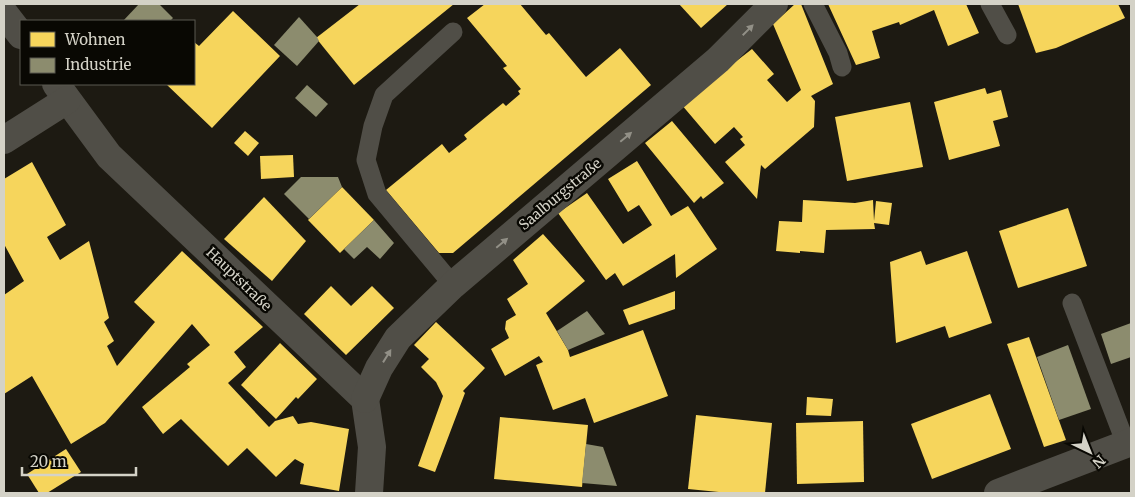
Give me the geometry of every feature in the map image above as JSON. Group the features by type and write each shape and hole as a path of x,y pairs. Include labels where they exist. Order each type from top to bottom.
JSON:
{"street":[{"name":"Saalburgstraße","path":"365,399 379,368 398,338 453,285 718,60 774,4"},
{"path":"4,13 20,34"},
{"path":"4,140 62,92"},
{"name":"Hauptstraße","path":"62,92 109,156 365,399"},
{"path":"365,399 372,447 369,493"},
{"path":"998,493 1129,443"}],"lane":[{"path":"813,4 838,53 842,67"},
{"path":"990,4 1007,35"},
{"path":"453,32 384,95 373,126 366,160 377,194 453,285"},
{"path":"1072,303 1129,443"}],"building: Wohnen":[{"path":"360,4 454,4 354,85 316,38"},
{"path":"485,4 520,4 546,35 549,33 586,77 620,48 651,85 453,253 439,253 386,190 442,144 449,153 467,139 464,135 503,103 506,106 520,94 518,91 521,89 503,68 507,66 467,18"},
{"path":"679,4 728,4 701,28"},
{"path":"795,4 801,4 833,84 811,96 815,101 814,127 765,169 761,165 757,199 725,162 745,145 740,139 743,137 734,127 715,144 681,104 752,49 774,74 767,80 787,102 801,90 773,24"},
{"path":"828,4 966,4 979,33 948,46 934,10 900,25 899,22 872,31 880,58 856,65"},
{"path":"1018,4 1118,4 1125,18 1056,48 1036,53"},
{"path":"233,11 280,56 212,128 167,85 195,85 195,43 199,46"},
{"path":"985,88 987,94 1001,90 1008,117 993,121 1000,146 949,160 934,102"},
{"path":"910,102 923,167 847,181 835,117"},
{"path":"672,121 724,183 703,199 701,196 694,203 645,143"},
{"path":"245,131 259,143 248,156 234,143"},
{"path":"293,155 294,177 261,179 260,156"},
{"path":"637,161 671,216 688,206 717,249 676,278 675,254 623,286 615,273 606,280 558,213 587,193 623,244 652,225 639,205 628,212 608,179"},
{"path":"32,162 66,225 47,237 60,260 89,241 109,318 104,322 114,341 107,346 117,366 155,322 134,302 182,251 263,327 234,352 246,367 228,383 269,427 275,421 293,416 298,424 311,422 349,429 339,491 300,484 304,464 295,459 276,477 247,448 228,466 181,419 163,434 142,407 190,367 187,364 210,345 192,324 105,423 71,444 32,376 4,394 4,295 24,281 4,244 4,179"},
{"path":"342,187 374,220 340,253 308,220"},
{"path":"264,197 306,241 272,281 224,239"},
{"path":"803,200 855,203 873,200 874,221 876,201 892,203 889,225 874,223 875,229 826,230 824,253 776,251 779,221 802,222"},
{"path":"1068,208 1087,266 1018,288 999,231"},
{"path":"543,234 585,281 546,313 568,350 570,357 643,330 668,396 594,423 585,398 553,410 536,365 543,362 539,356 505,376 491,349 509,338 505,329 506,321 516,315 507,299 528,284 513,260"},
{"path":"921,251 926,265 967,251 992,323 949,338 945,326 896,343 890,262"},
{"path":"331,286 351,306 372,286 394,308 346,355 304,314"},
{"path":"675,291 675,309 629,325 623,310"},
{"path":"436,322 485,368 463,391 465,393 435,472 418,466 443,396 436,382 421,367 429,359 414,345"},
{"path":"1029,337 1066,440 1044,447 1007,344"},
{"path":"280,343 317,379 298,399 296,397 276,419 241,385"},
{"path":"990,394 1011,449 932,479 911,424"},
{"path":"807,397 833,399 831,416 806,415"},
{"path":"696,415 772,423 765,493 729,493 688,489"},
{"path":"500,417 588,425 582,487 494,479"},
{"path":"863,421 864,482 797,484 796,423"},
{"path":"66,449 81,472 47,493 39,493 27,474"}],"building: Industrie":[{"path":"139,4 159,4 173,18 171,20 124,20"},
{"path":"299,17 319,41 297,66 274,45"},
{"path":"307,85 328,104 316,117 295,98"},
{"path":"301,177 338,177 342,187 309,219 284,194"},
{"path":"374,220 394,243 380,259 367,247 354,259 344,249"},
{"path":"587,311 605,334 568,350 557,331"},
{"path":"1131,323 1131,357 1111,364 1101,334"},
{"path":"1068,345 1091,409 1059,420 1037,357"},
{"path":"586,444 603,447 617,486 582,483"}]}
